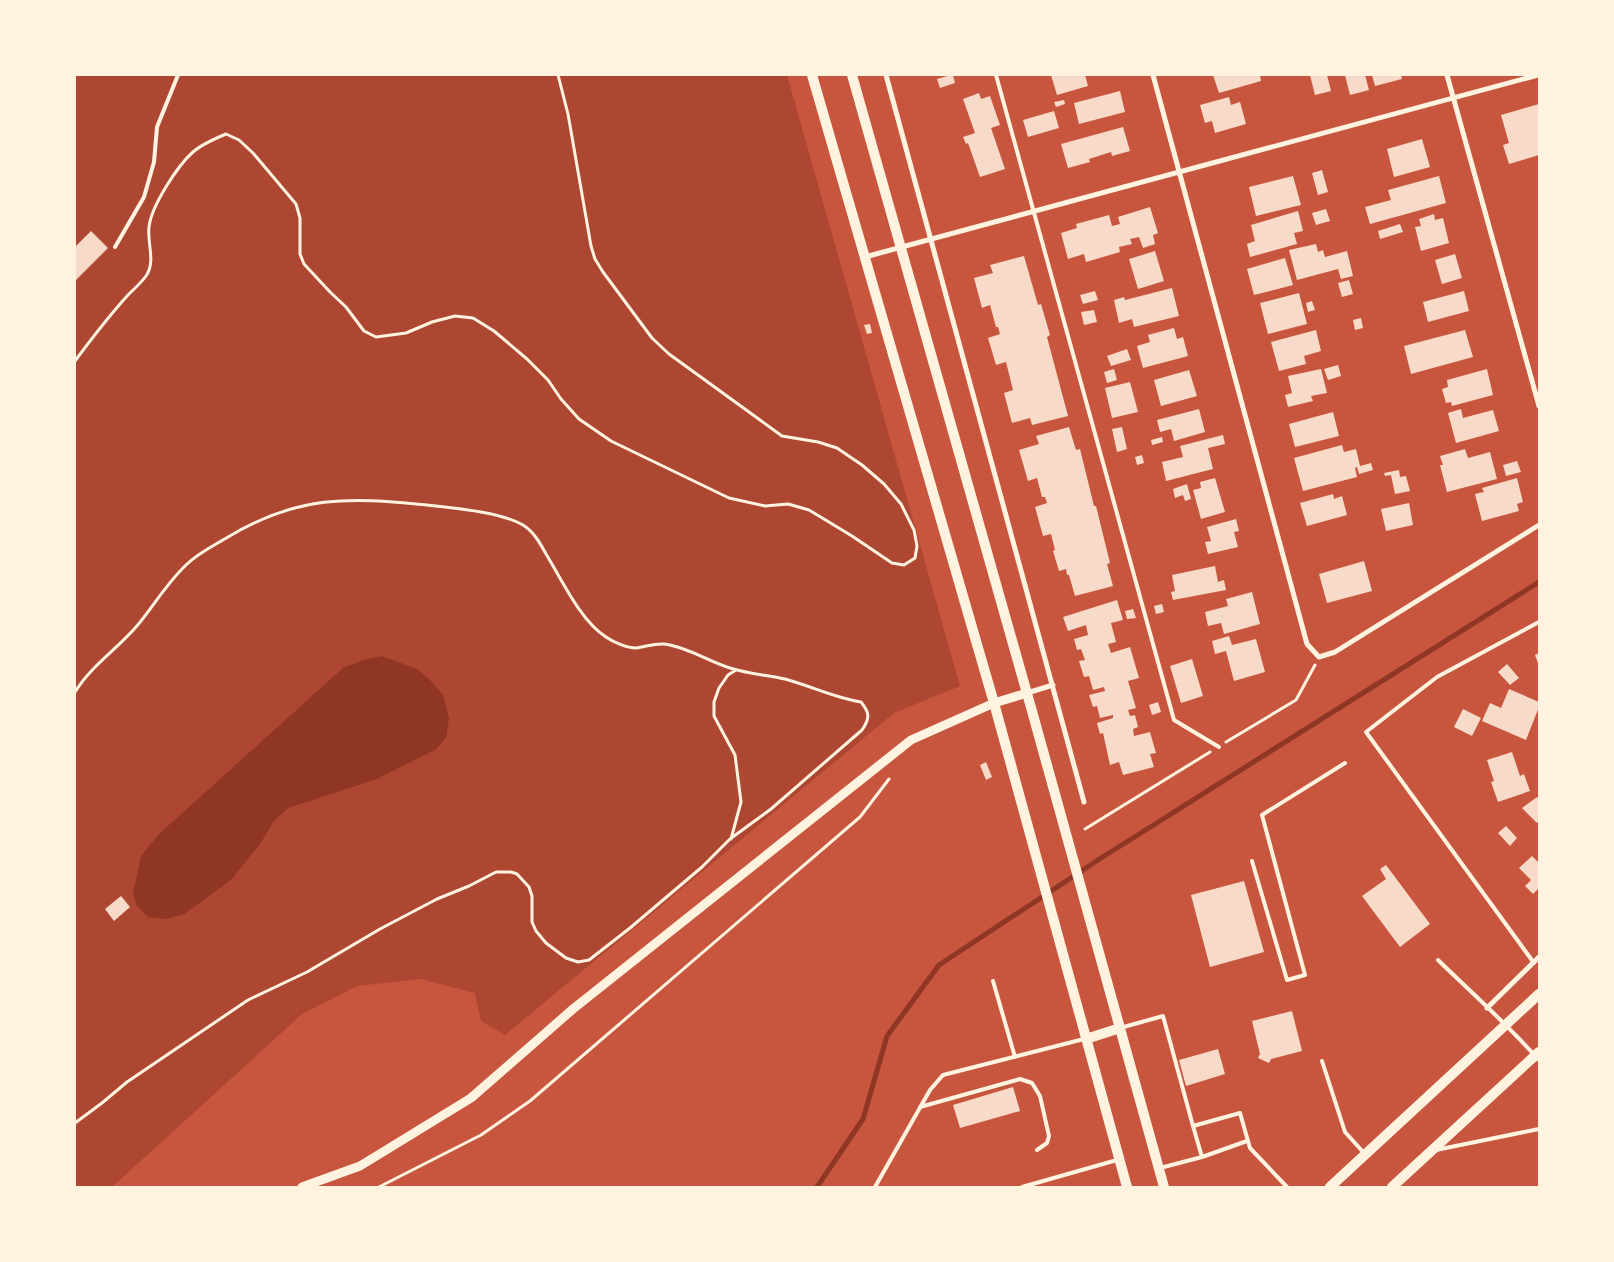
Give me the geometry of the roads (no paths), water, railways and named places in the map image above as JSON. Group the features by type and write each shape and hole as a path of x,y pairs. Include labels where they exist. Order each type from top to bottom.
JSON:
{"main road":[{"path":"812,75 994,703 1127,1187"},
{"path":"852,75 1088,909 1164,1187"},
{"path":"1330,1187 1539,994"},
{"path":"1086,1038 1120,1028"},
{"path":"1392,1187 1538,1056"}],"street":[{"path":"886,75 1084,802"},
{"path":"1153,75 1307,644 1319,657 1335,652 1539,525"},
{"path":"1447,75 1539,406"},
{"path":"865,257 1538,75"},
{"path":"302,1187 360,1166 471,1098 573,1009 911,740 994,703 1053,685"},
{"path":"1486,1008 1539,957"}],"lane":[{"path":"115,247 144,197 154,162 157,127 178,75"},
{"path":"996,75 1174,720 1219,747"},
{"path":"1534,963 1366,732 1437,677 1539,622"},
{"path":"1252,861 1287,980 1305,975 1262,815 1345,763"},
{"path":"1438,960 1538,1056"},
{"path":"993,981 1015,1057"},
{"path":"1120,1028 1163,1016 1202,1157"},
{"path":"875,1187 930,1090 943,1075 1086,1038"},
{"path":"1322,1061 1345,1132 1365,1154"},
{"path":"920,1107 1020,1080 1032,1083 1040,1096 1050,1136 1037,1150"},
{"path":"1193,1126 1240,1112 1250,1148 1287,1187"},
{"path":"1432,1151 1539,1129"},
{"path":"1159,1168 1202,1157 1247,1141"},
{"path":"1022,1187 1120,1159"}],"waterway":[{"path":"817,1187 863,1119 887,1036 939,965 1098,860 1539,582"}]}
